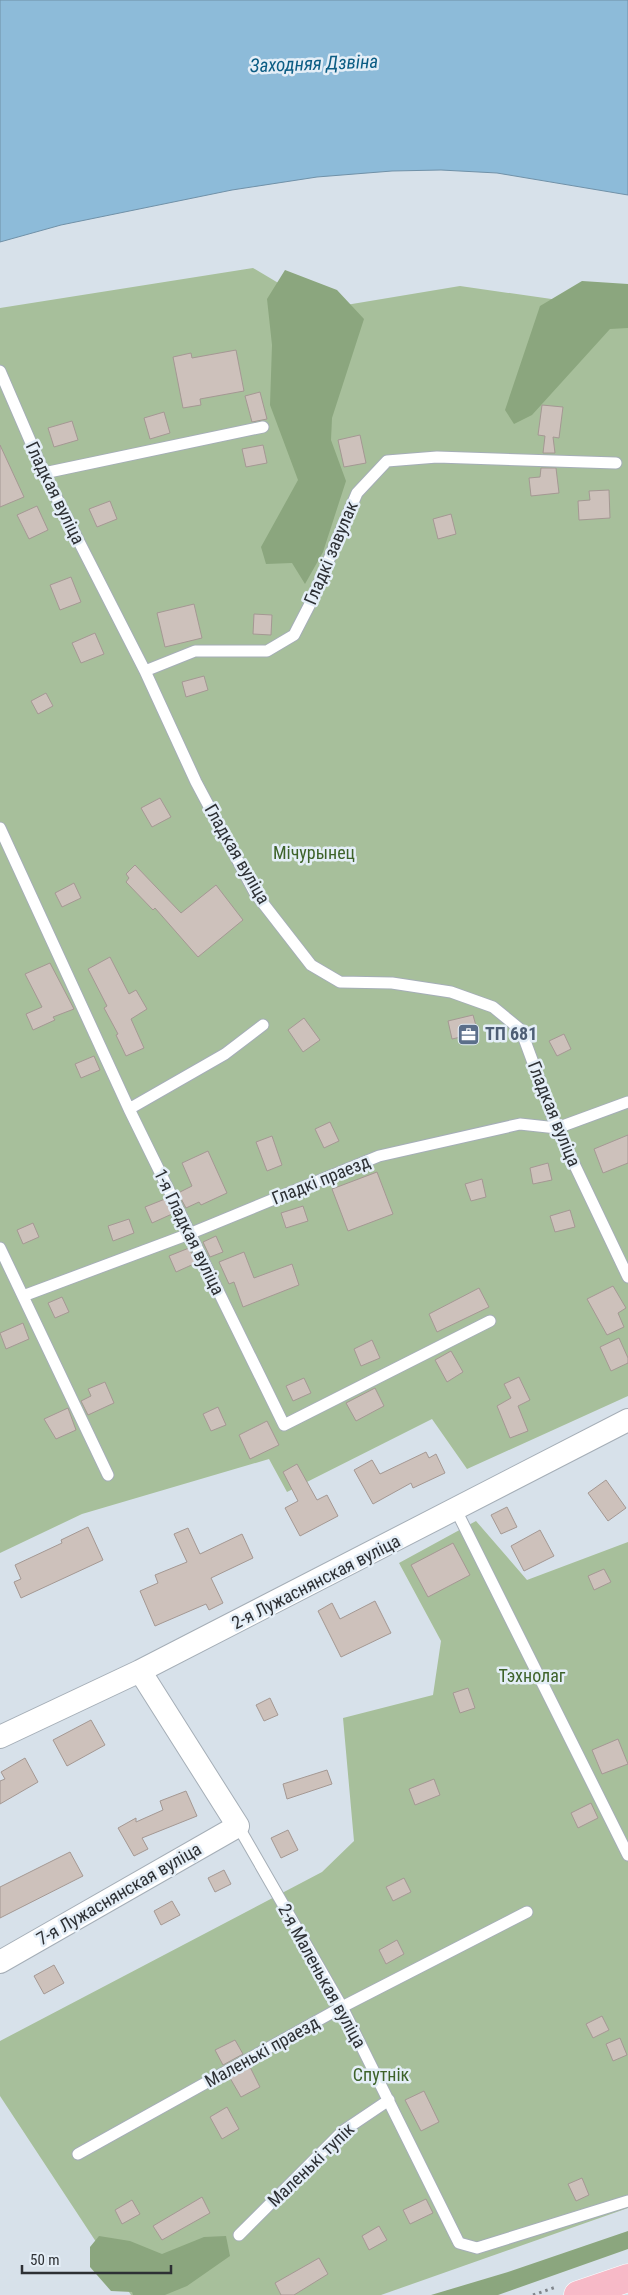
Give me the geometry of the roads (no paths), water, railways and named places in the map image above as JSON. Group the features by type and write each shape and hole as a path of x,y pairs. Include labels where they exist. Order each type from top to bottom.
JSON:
{"main road":[{"path":"578,2295 628,2278"}],"street":[{"name":"2-я Лужаснянская вуліца","path":"0,1737 140,1671 628,1420"},
{"path":"140,1671 238,1826"},
{"name":"7-я Лужаснянская вуліца","path":"0,1962 238,1826"}],"lane":[{"name":"Гладкая вуліца","path":"0,371 44,473 144,671 196,782 255,892 310,965 340,982 392,984 451,992 493,1007 521,1030 557,1128 628,1277"},
{"path":"44,473 263,427"},
{"name":"Гладкі завулак","path":"144,671 195,652 267,651 294,635 311,602 357,493 387,461 437,457 616,463"},
{"name":"1-я Гладкая вуліца","path":"0,828 129,1109 284,1425 490,1321"},
{"path":"129,1109 225,1054 263,1025"},
{"name":"Гладкі праезд","path":"23,1296 189,1234 379,1156 520,1124 557,1128 628,1102"},
{"path":"0,1248 108,1475"},
{"path":"456,1510 628,1855"},
{"name":"2-я Маленькая вуліца","path":"238,1826 342,2007 459,2243 477,2248 628,2202"},
{"name":"Маленькі праезд","path":"78,2154 342,2007 527,1912"},
{"name":"Маленькі тупік","path":"239,2235 343,2130 388,2100"}],"water":[{"name":"Заходняя Дзвіна","path":"0,0 628,0 628,195 497,173 441,170 392,171 317,177 232,190 61,225 0,242"}],"place":[{"name":"ТП 681","path":"469,1034"}],"park label":[{"name":"Мічурынец","path":"314,853"},
{"name":"Тэхнолаг","path":"532,1676"},
{"name":"Спутнік","path":"381,2075"}]}
